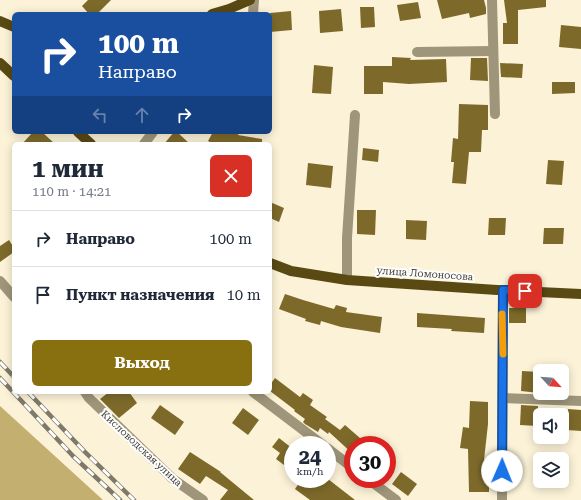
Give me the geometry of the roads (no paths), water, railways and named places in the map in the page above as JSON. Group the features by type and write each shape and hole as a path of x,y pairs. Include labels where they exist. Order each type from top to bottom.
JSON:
{"main road":[{"path":"219,12 250,0"},
{"path":"0,21 12,26"},
{"path":"0,63 12,74"},
{"path":"80,134 89,142"},
{"name":"улица Ломоносова","path":"272,264 291,271 347,280 581,294"}],"street":[{"path":"253,12 254,0"},
{"path":"492,0 495,114"},
{"path":"417,52 493,51"},
{"path":"347,280 347,238 355,115"},
{"path":"0,281 12,295"},
{"path":"502,500 503,290"},
{"name":"Кисловодская улица","path":"90,394 173,479 202,500"},
{"path":"256,394 311,436"},
{"path":"503,398 581,401"},
{"path":"336,455 344,461"},
{"path":"380,488 396,500"}],"railway":[{"path":"0,362 12,375"},
{"path":"0,378 12,391"},
{"path":"15,394 73,456 120,500"},
{"path":"30,394 85,452 134,500"}]}
